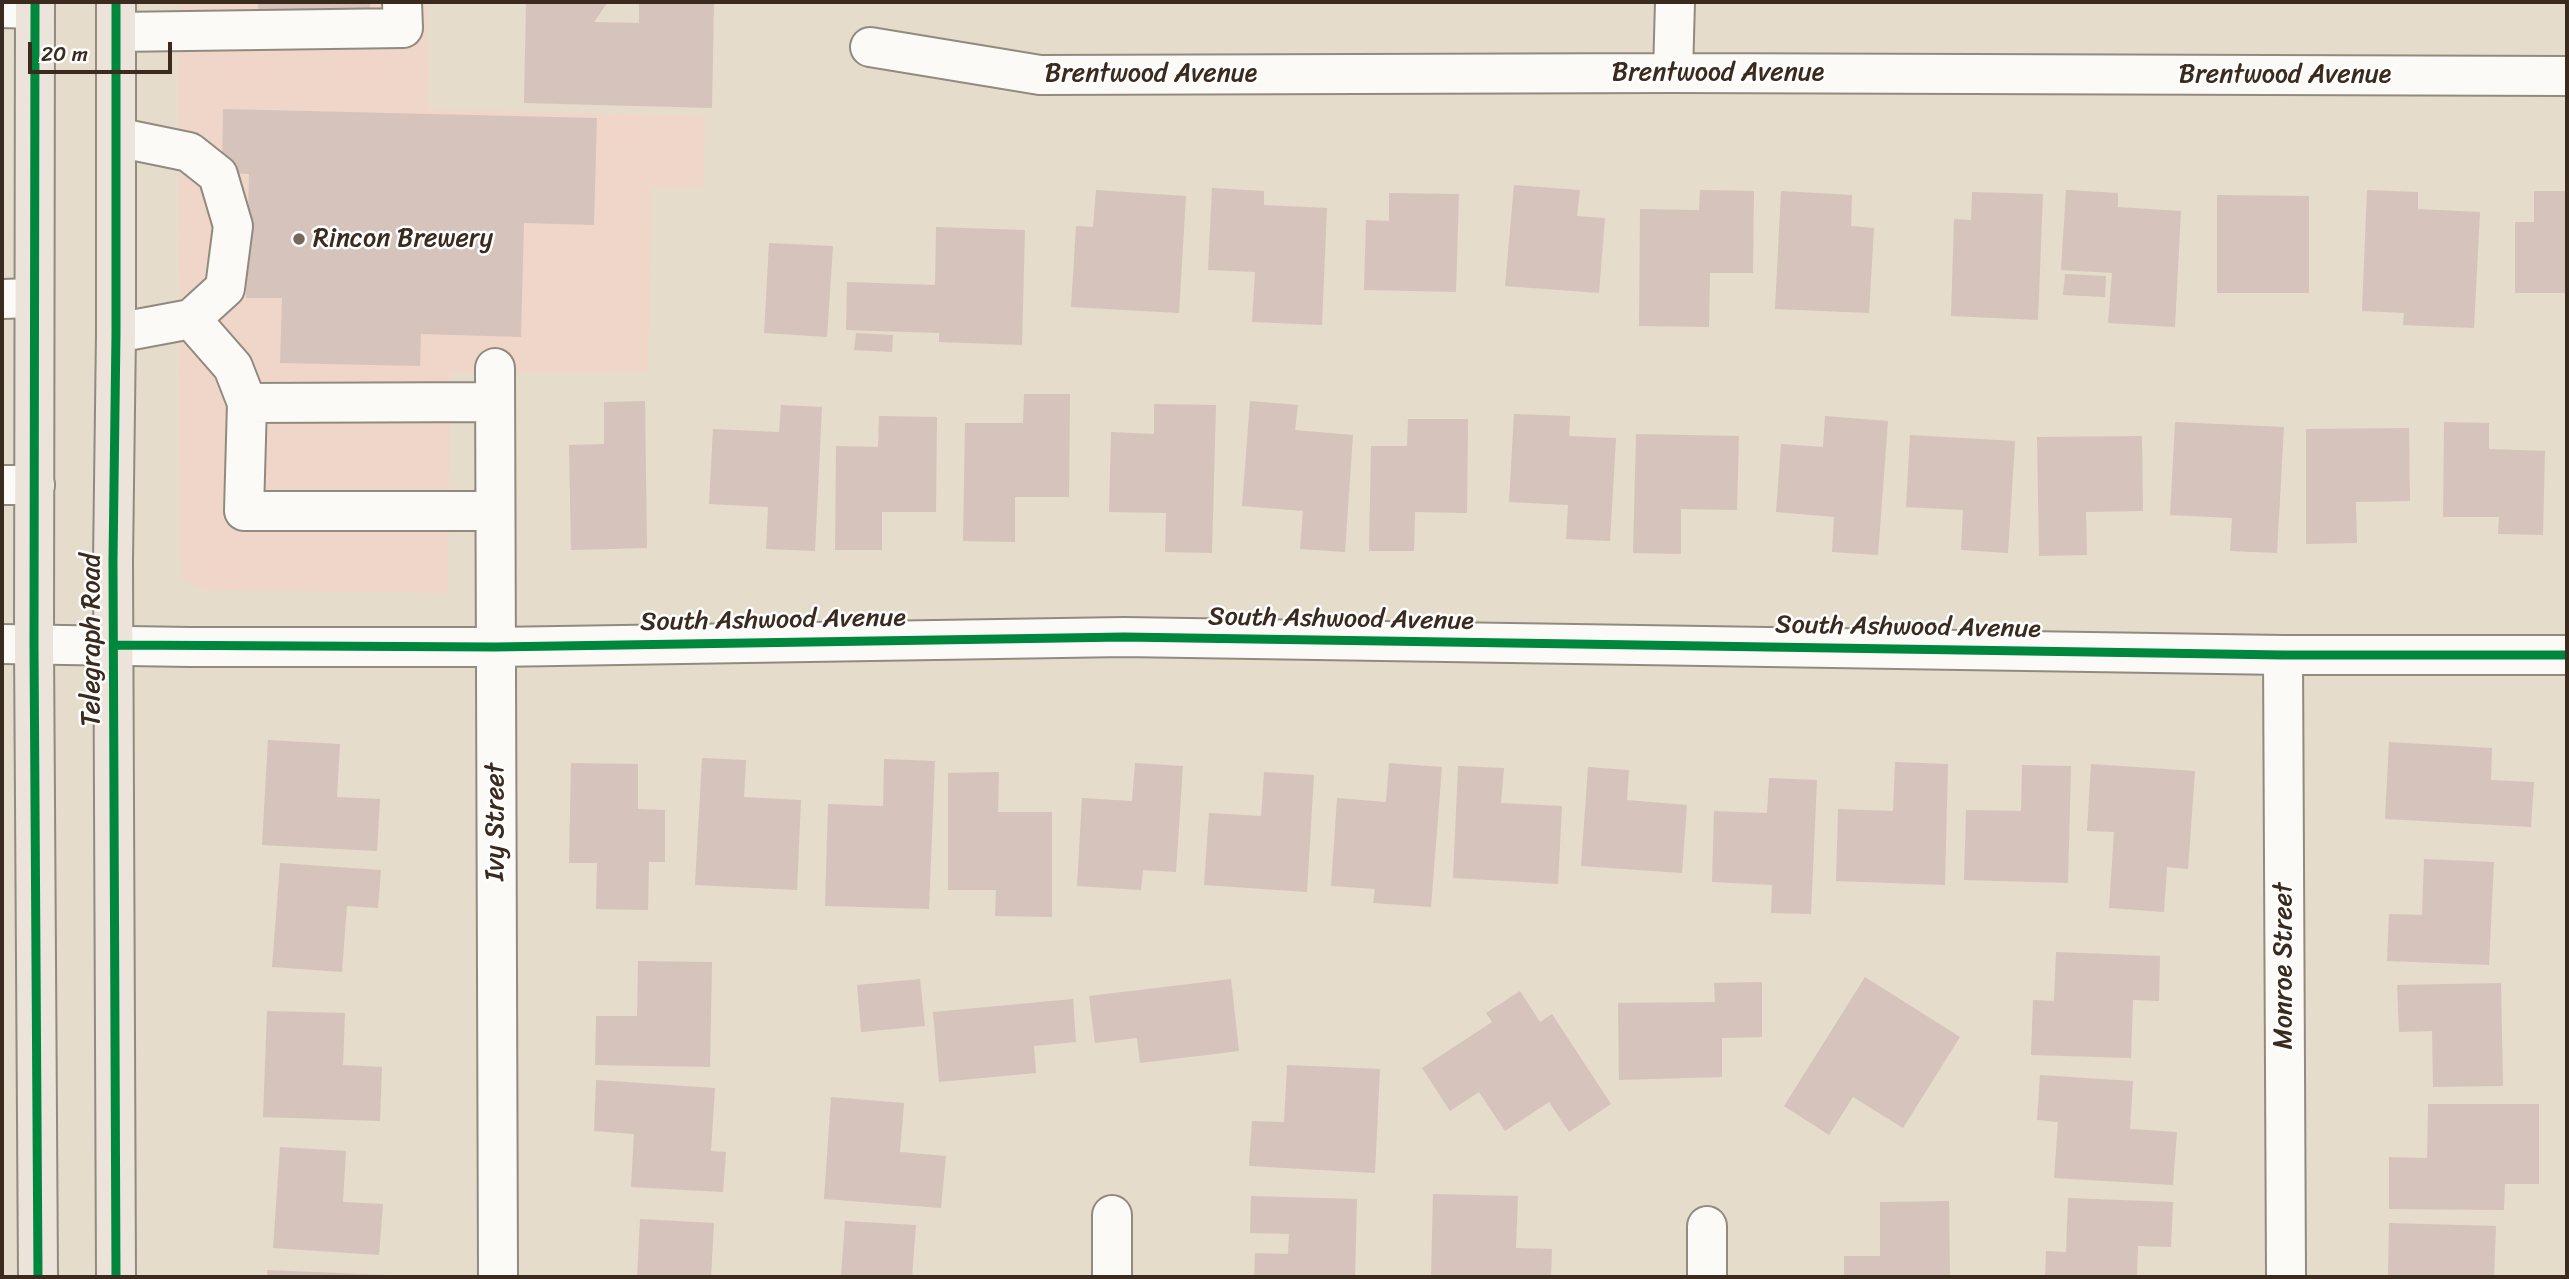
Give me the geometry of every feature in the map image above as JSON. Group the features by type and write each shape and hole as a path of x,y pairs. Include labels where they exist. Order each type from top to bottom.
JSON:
{"main road":[{"path":"24,6 18,298 18,644 38,1277"},
{"name":"Telegraph Road","path":"116,17 116,1277"}],"street":[{"path":"116,17 403,28 402,2"},
{"path":"1673,73 1675,2"},
{"name":"Brentwood Avenue","path":"870,47 1040,75 1673,73 2567,76"},
{"path":"116,137 189,152 218,175 233,226 225,288 191,319 116,333"},
{"path":"191,319 233,367 247,403 244,511 495,512"},
{"name":"Ivy Street","path":"247,403 495,385 498,1277"},
{"name":"South Ashwood Avenue","path":"18,644 495,647 1124,637 2283,655 2567,655"},
{"name":"Monroe Street","path":"2283,655 2286,1277"},
{"path":"1112,1215 1112,1277"},
{"path":"1707,1226 1707,1277"}],"shaded area":[{"path":"178,2 427,2 429,109 705,116 704,187 652,188 648,372 450,373 448,593 202,590 182,579"}],"building":[{"path":"258,2 370,2 370,10 258,9"},
{"path":"526,2 608,2 594,22 639,23 639,2 714,2 712,108 524,103"},
{"path":"223,109 597,118 594,225 524,223 521,337 421,334 420,366 280,363 282,298 246,298 249,174 222,173"},
{"path":"1514,185 1580,190 1577,216 1605,218 1599,293 1505,286"},
{"path":"1212,188 1264,191 1264,205 1327,208 1322,325 1252,322 1255,272 1208,270"},
{"path":"1096,190 1186,196 1179,313 1071,307 1076,226 1093,227"},
{"path":"1700,190 1754,191 1753,273 1710,273 1709,327 1639,326 1640,209 1699,210"},
{"path":"2066,190 2118,193 2118,207 2181,211 2175,327 2108,323 2112,273 2061,270"},
{"path":"2367,190 2418,192 2418,209 2480,212 2474,328 2403,325 2404,313 2362,311"},
{"path":"1781,191 1852,195 1851,226 1874,228 1869,313 1775,309"},
{"path":"2534,191 2567,191 2567,293 2515,293 2515,222 2534,222"},
{"path":"1972,192 2043,194 2038,320 1951,316 1954,219 1971,220"},
{"path":"1389,193 1459,194 1456,292 1364,290 1366,220 1389,221"},
{"path":"2217,195 2309,196 2309,293 2217,293"},
{"path":"936,227 1025,230 1022,345 939,342 939,333 846,330 847,282 935,285"},
{"path":"769,243 833,246 827,337 764,333"},
{"path":"2065,274 2106,276 2105,297 2063,295"},
{"path":"856,333 893,335 892,352 854,350"},
{"path":"1024,394 1070,394 1069,497 1015,497 1015,542 963,541 965,423 1023,423"},
{"path":"645,401 647,548 571,550 569,445 604,444 604,402"},
{"path":"1250,401 1298,405 1295,430 1353,435 1345,552 1300,549 1303,511 1242,506"},
{"path":"1154,404 1216,405 1212,553 1165,552 1166,513 1109,512 1111,432 1154,434"},
{"path":"781,405 822,407 815,551 766,549 768,507 709,504 713,429 779,432"},
{"path":"1514,414 1570,416 1569,436 1616,438 1610,541 1566,539 1568,505 1509,502"},
{"path":"879,416 937,417 936,512 882,512 882,550 835,550 836,446 878,447"},
{"path":"1825,416 1888,421 1878,555 1832,552 1834,517 1776,512 1781,444 1823,447"},
{"path":"1408,419 1468,419 1467,513 1415,512 1414,551 1369,551 1371,446 1407,446"},
{"path":"2175,422 2284,427 2277,553 2230,551 2232,518 2170,515"},
{"path":"2444,422 2489,423 2489,449 2545,451 2543,535 2498,534 2499,517 2443,517"},
{"path":"2409,428 2410,501 2356,502 2357,543 2306,544 2306,429"},
{"path":"1636,434 1739,436 1737,510 1681,509 1681,554 1633,553"},
{"path":"1910,435 2015,441 2008,553 1961,550 1963,510 1906,507"},
{"path":"2142,436 2143,511 2086,512 2087,555 2039,556 2037,437"},
{"path":"268,740 340,744 337,797 380,799 377,851 262,845"},
{"path":"2389,742 2492,748 2491,780 2534,782 2531,827 2385,819"},
{"path":"702,758 746,760 744,797 801,800 797,890 695,885"},
{"path":"884,759 935,761 929,909 825,906 828,804 883,806"},
{"path":"1895,762 1948,764 1945,885 1836,881 1838,809 1893,811"},
{"path":"571,763 638,764 638,809 665,810 665,862 649,862 648,910 596,909 597,863 569,863"},
{"path":"1135,763 1183,766 1176,872 1143,870 1141,890 1077,886 1082,798 1132,801"},
{"path":"1389,763 1442,767 1431,907 1373,903 1375,889 1331,886 1337,798 1386,802"},
{"path":"2091,764 2195,771 2188,869 2167,867 2164,912 2109,908 2114,832 2087,831"},
{"path":"2022,765 2071,766 2068,883 1964,880 1966,810 2021,811"},
{"path":"1458,766 1504,768 1501,803 1562,806 1558,884 1453,878"},
{"path":"1588,767 1629,770 1627,800 1687,805 1682,873 1581,866"},
{"path":"999,772 998,812 1052,812 1052,917 995,916 996,890 948,890 948,773"},
{"path":"1264,772 1314,775 1307,892 1204,885 1209,813 1261,816"},
{"path":"1769,778 1817,780 1811,914 1771,913 1772,885 1712,882 1714,811 1767,813"},
{"path":"2424,859 2494,862 2489,965 2387,961 2389,914 2422,915"},
{"path":"280,863 381,870 378,908 347,906 342,972 272,967"},
{"path":"2056,952 2160,956 2159,1001 2133,1000 2131,1058 2031,1055 2033,1000 2054,1001"},
{"path":"638,961 712,962 710,1067 595,1065 596,1016 637,1016"},
{"path":"1865,977 1960,1037 1903,1128 1853,1097 1829,1135 1784,1106"},
{"path":"920,979 925,1026 861,1032 857,985"},
{"path":"1231,979 1239,1051 1140,1063 1137,1038 1095,1043 1089,996"},
{"path":"1762,982 1762,1037 1722,1038 1722,1077 1619,1080 1618,1003 1715,1002 1714,983"},
{"path":"2501,983 2503,1086 2433,1087 2432,1031 2399,1032 2397,985"},
{"path":"1520,991 1540,1022 1552,1014 1611,1104 1569,1132 1549,1102 1505,1131 1479,1092 1450,1111 1422,1068 1492,1022 1486,1013"},
{"path":"1073,999 1076,1042 1034,1046 1036,1073 939,1082 933,1012"},
{"path":"267,1011 345,1013 343,1065 382,1067 380,1121 263,1117"},
{"path":"1287,1065 1380,1069 1375,1173 1249,1166 1252,1121 1284,1122"},
{"path":"2040,1075 2133,1081 2130,1129 2177,1132 2173,1185 2054,1178 2058,1122 2037,1120"},
{"path":"596,1080 715,1088 711,1151 726,1152 723,1192 631,1187 634,1134 594,1131"},
{"path":"831,1097 904,1103 900,1152 946,1156 941,1208 824,1199"},
{"path":"2428,1104 2539,1104 2539,1184 2505,1184 2504,1210 2389,1209 2389,1157 2427,1158"},
{"path":"280,1147 346,1151 343,1202 383,1204 379,1255 273,1248"},
{"path":"1433,1194 1518,1196 1516,1248 1552,1249 1551,1277 1431,1277"},
{"path":"1251,1196 1357,1199 1355,1277 1254,1277 1255,1253 1288,1254 1289,1234 1250,1233"},
{"path":"2068,1198 2173,1202 2171,1247 2138,1246 2137,1277 2045,1277 2046,1251 2066,1252"},
{"path":"1949,1201 1950,1277 1844,1277 1844,1256 1880,1256 1880,1202"},
{"path":"640,1219 714,1223 711,1277 637,1277"},
{"path":"845,1221 916,1225 912,1277 841,1277"},
{"path":"2389,1223 2496,1226 2494,1277 2388,1276"},
{"path":"267,1270 386,1275 386,1277 267,1277"}],"cycle path":[{"path":"35,2 34,644 38,1277"},
{"path":"116,2 113,561 116,1277"},
{"path":"114,645 495,647 1124,637 2283,655 2567,655"}],"place":[{"name":"Rincon Brewery","path":"299,239"}]}
